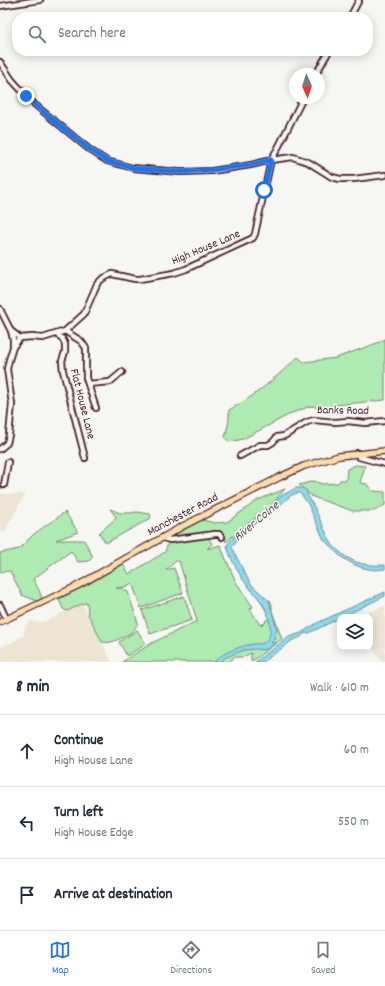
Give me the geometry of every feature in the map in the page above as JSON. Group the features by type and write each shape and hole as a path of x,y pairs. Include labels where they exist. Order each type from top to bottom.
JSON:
{"main road":[{"name":"Manchester Road","path":"3,620 77,586 183,526 304,466 339,456 385,451"}],"street":[{"path":"1,0 1,6 40,0"},
{"path":"353,12 360,0"},
{"path":"319,68 325,56"},
{"path":"0,62 12,80 34,104 90,150 107,161 133,168 180,172 251,165 293,157 308,162 332,177 340,179 354,179 385,175"},
{"path":"271,160 300,104"},
{"name":"High House Lane","path":"20,338 43,338 66,331 84,314 97,284 102,279 112,274 136,279 174,273 186,269 253,238 271,160"},
{"path":"0,309 11,331 13,348"},
{"path":"0,449 7,443 12,404 7,369 13,348 20,338 11,331"},
{"path":"66,331 81,341 86,348 86,378 96,408"},
{"name":"Flat House Lane","path":"56,334 62,338 65,344 65,352 62,361 63,371 85,458"},
{"path":"88,384 110,382 122,372"},
{"name":"Banks Road","path":"240,456 260,445 268,445 277,437 284,436 300,425 314,420 365,423 385,421"},
{"path":"357,453 360,457 385,464"},
{"path":"4,485 8,462"},
{"path":"163,538 170,540 215,534 219,534 222,537"},
{"path":"0,605 3,620"}],"shaded area":[{"path":"0,494 25,494 4,533 0,532"},
{"path":"82,604 112,662 0,662 0,648 24,636 24,629 30,621 42,622"},
{"path":"385,606 385,662 382,662 373,648 373,614 366,613"}],"green space":[{"path":"385,339 385,400 335,405 324,411 313,406 308,407 292,413 243,439 230,442 225,438 229,420 229,410 257,393 298,357 304,362 336,358"},
{"path":"356,465 365,466 360,483 367,484 372,491 385,492 385,505 374,511 353,511 313,497 299,485 314,481 322,484 338,483 340,480 346,480 347,469"},
{"path":"285,489 266,511 252,520 226,542 223,533 212,532 208,537 212,544 207,549 220,545 236,582 253,607 250,609 260,625 269,619 268,614 261,602 270,600 272,605 272,611 282,639 255,659 251,661 251,653 243,657 234,657 230,662 122,662 152,643 197,621 179,561 176,561 166,570 174,568 183,593 141,608 132,583 125,587 116,588 122,588 128,592 138,623 135,629 120,639 106,643 102,642 88,614 87,603 67,611 63,609 59,599 123,564 129,574 165,552 168,543 178,533 202,520 215,523 227,522 258,500"},
{"path":"110,509 120,513 137,512 150,514 151,518 106,543 99,533 116,517"},
{"path":"65,512 78,532 56,540 84,540 93,557 89,561 78,562 71,551 33,579 42,599 37,601 22,595 10,571 0,572 0,553 19,549 34,534"},
{"path":"184,596 192,620 150,634 142,610"},
{"path":"137,630 146,644 127,656 119,642"}],"water":[{"name":"River Colne","path":"296,488 306,490 330,540 341,553 351,560 362,564 385,565 385,569 375,570 363,568 341,557 324,540 308,504 301,494 294,494 281,504 279,508 251,526 238,538 232,547 250,583 269,601 277,629 271,643 276,643 265,650 244,650 226,657 220,662 214,662 222,655 235,649 247,645 264,643 269,637 270,628 267,612 261,601 239,574 227,545 243,529 267,511 281,496"},
{"path":"385,592 385,596 348,614 337,614 337,619 293,640 263,662 255,662 289,637 301,633 317,623"}],"route":[{"path":"26,96 90,150 107,161 133,168 180,172 251,165 271,160 264,190"}]}
